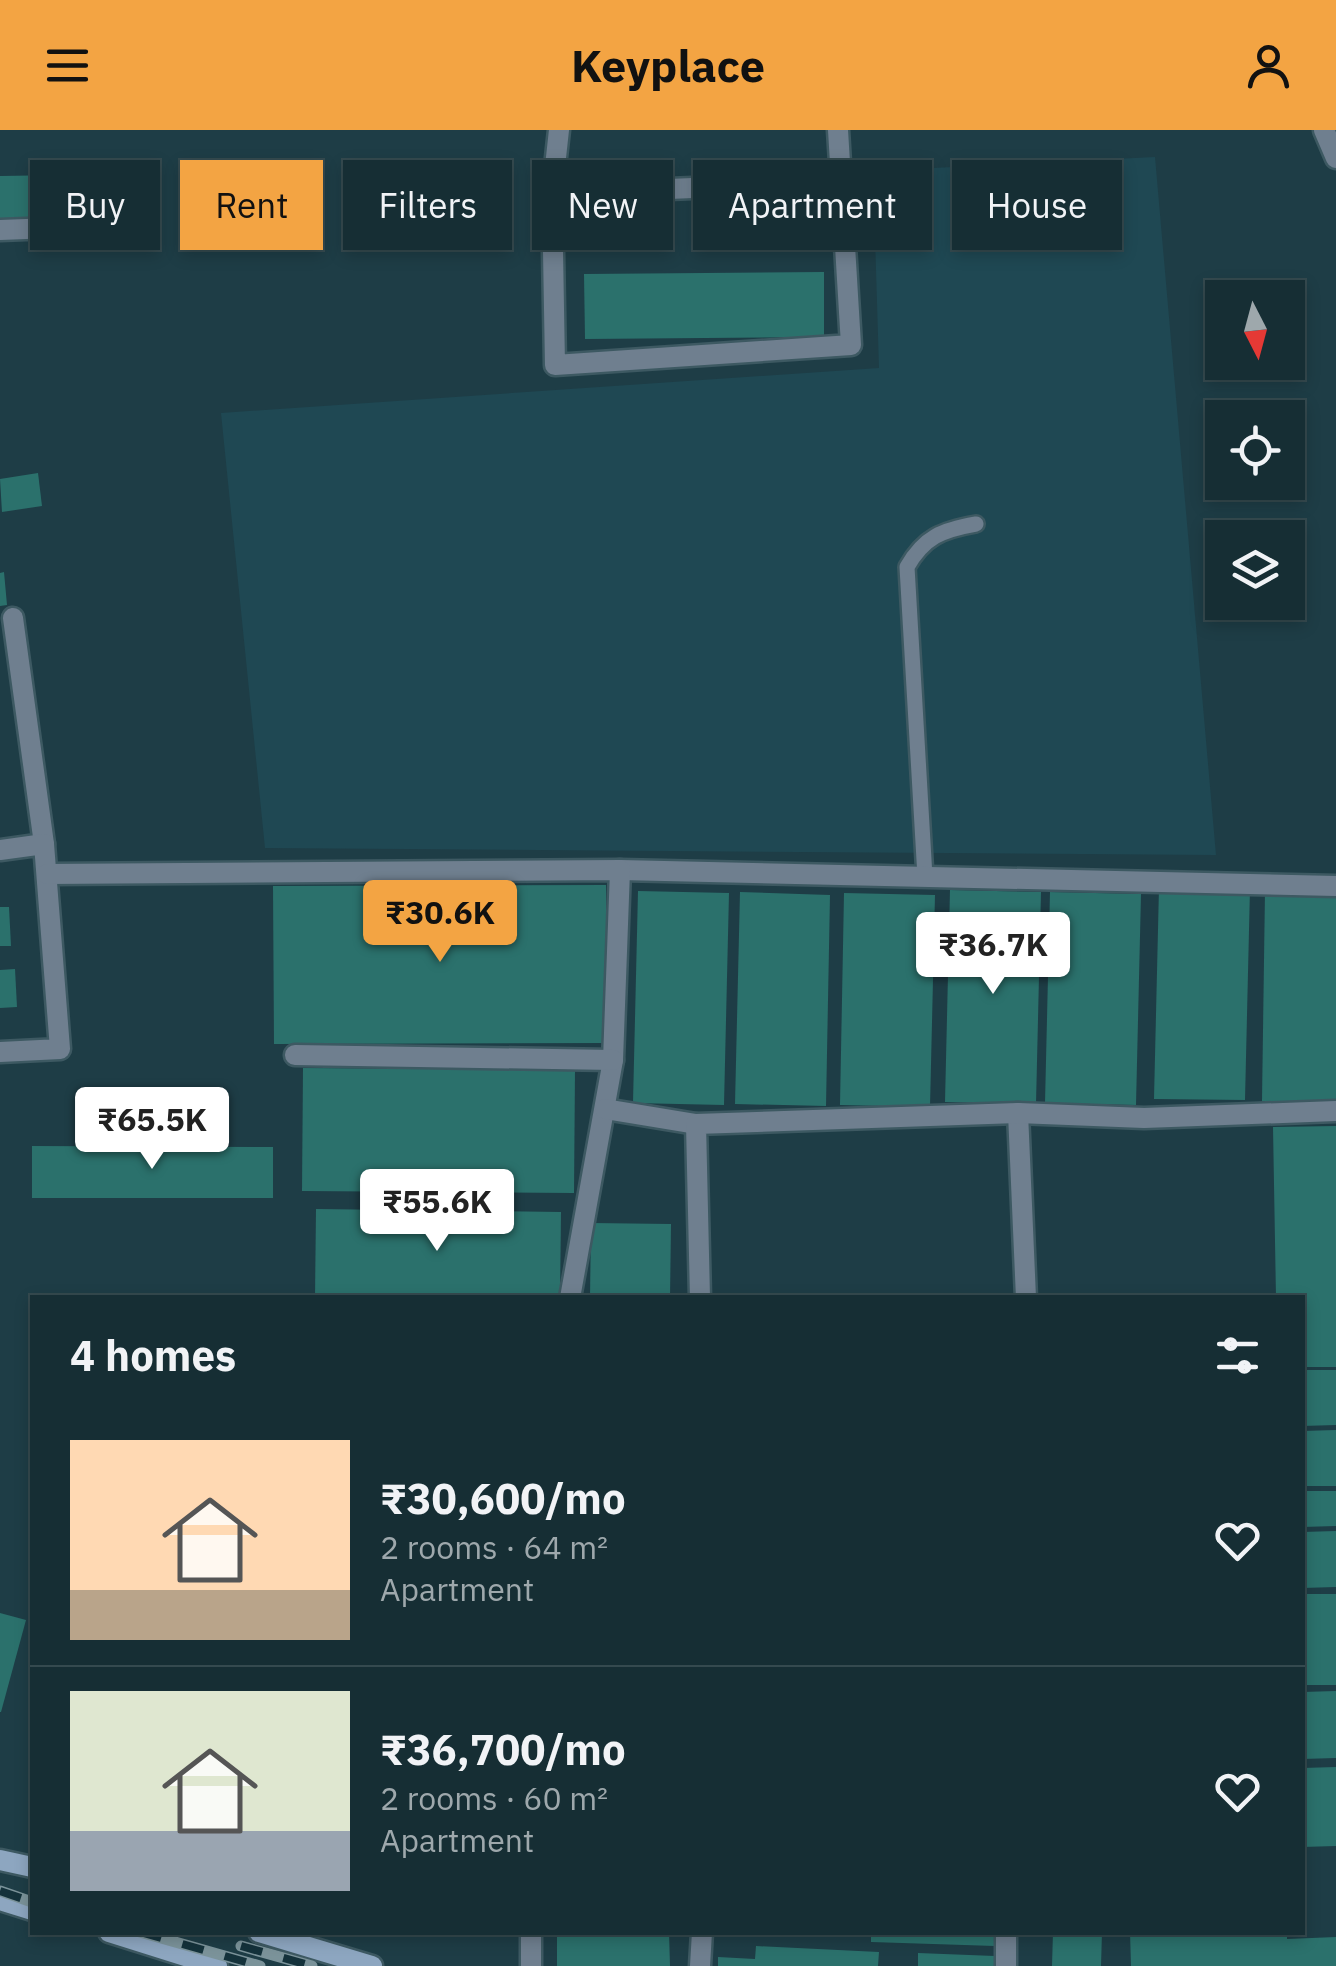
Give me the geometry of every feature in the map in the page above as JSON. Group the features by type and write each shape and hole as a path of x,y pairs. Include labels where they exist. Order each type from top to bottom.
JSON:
{"main road":[{"path":"0,1860 30,1867"},
{"path":"0,1900 30,1909"},
{"path":"119,1935 217,1966"},
{"path":"269,1935 372,1966"}],"street":[{"path":"556,160 559,130"},
{"path":"838,130 840,160"},
{"path":"1324,130 1336,158"},
{"path":"0,230 30,229"},
{"path":"553,250 555,365 851,345 845,250"},
{"path":"0,1052 60,1049 44,844 13,618"},
{"path":"0,850 44,844"},
{"path":"571,1295 613,1060 620,870"},
{"path":"47,874 620,870 1336,886"},
{"path":"294,1055 613,1060"},
{"path":"606,1109 696,1124 1018,1113 1144,1118 1336,1111"},
{"path":"1018,1113 1026,1295"},
{"path":"696,1124 700,1295"},
{"path":"531,1966 532,1935"},
{"path":"700,1966 702,1935"},
{"path":"1006,1935 1006,1966"}],"lane":[{"path":"925,876 907,567 920,544 945,530 976,524"}],"shaded area":[{"path":"1155,157 1216,855 265,848 221,413 879,368 875,250 932,250 932,168 952,167 952,250 1122,250 1122,160 1095,160"}],"building":[{"path":"0,176 30,176 30,220 0,220"},
{"path":"824,272 824,337 585,339 584,274"},
{"path":"38,473 42,506 2,512 0,479"},
{"path":"4,572 7,605 0,606 0,573"},
{"path":"606,885 607,1043 274,1044 273,886"},
{"path":"1159,887 1250,888 1245,1100 1154,1099"},
{"path":"950,890 1041,892 1036,1104 945,1102"},
{"path":"638,891 729,893 724,1105 633,1103"},
{"path":"1265,891 1336,892 1336,1101 1262,1101"},
{"path":"740,892 830,895 826,1106 735,1104"},
{"path":"1050,892 1141,894 1136,1105 1045,1103"},
{"path":"844,893 935,895 930,1107 840,1105"},
{"path":"0,907 9,907 11,946 0,946"},
{"path":"15,969 17,1007 0,1008 0,970"},
{"path":"303,1068 575,1070 574,1193 302,1191"},
{"path":"1336,1126 1336,1367 1305,1367 1305,1295 1276,1295 1273,1127"},
{"path":"32,1146 273,1147 273,1198 32,1198"},
{"path":"316,1209 561,1212 560,1295 315,1295"},
{"path":"591,1223 671,1224 670,1295 590,1295"},
{"path":"1305,1370 1336,1370 1336,1425 1305,1426"},
{"path":"1336,1430 1336,1486 1305,1486 1305,1431"},
{"path":"1305,1491 1336,1491 1336,1526 1305,1527"},
{"path":"1336,1531 1336,1587 1305,1588 1305,1532"},
{"path":"1305,1594 1336,1594 1336,1685 1305,1685"},
{"path":"0,1613 26,1620 1,1712 0,1712"},
{"path":"1336,1691 1336,1758 1305,1759 1305,1692"},
{"path":"1336,1767 1336,1846 1305,1847 1305,1768"},
{"path":"557,1935 669,1935 670,1966 557,1966"},
{"path":"871,1935 995,1935 995,1946 871,1942"},
{"path":"1053,1935 1102,1935 1101,1966 1052,1966"},
{"path":"1130,1935 1336,1937 1336,1966 1131,1966"},
{"path":"756,1946 879,1952 878,1966 718,1966 718,1957 755,1959"},
{"path":"918,1953 995,1956 995,1966 918,1966"}],"railway":[{"path":"0,1891 30,1901"},
{"path":"151,1935 260,1966"},
{"path":"241,1946 312,1966"}]}
